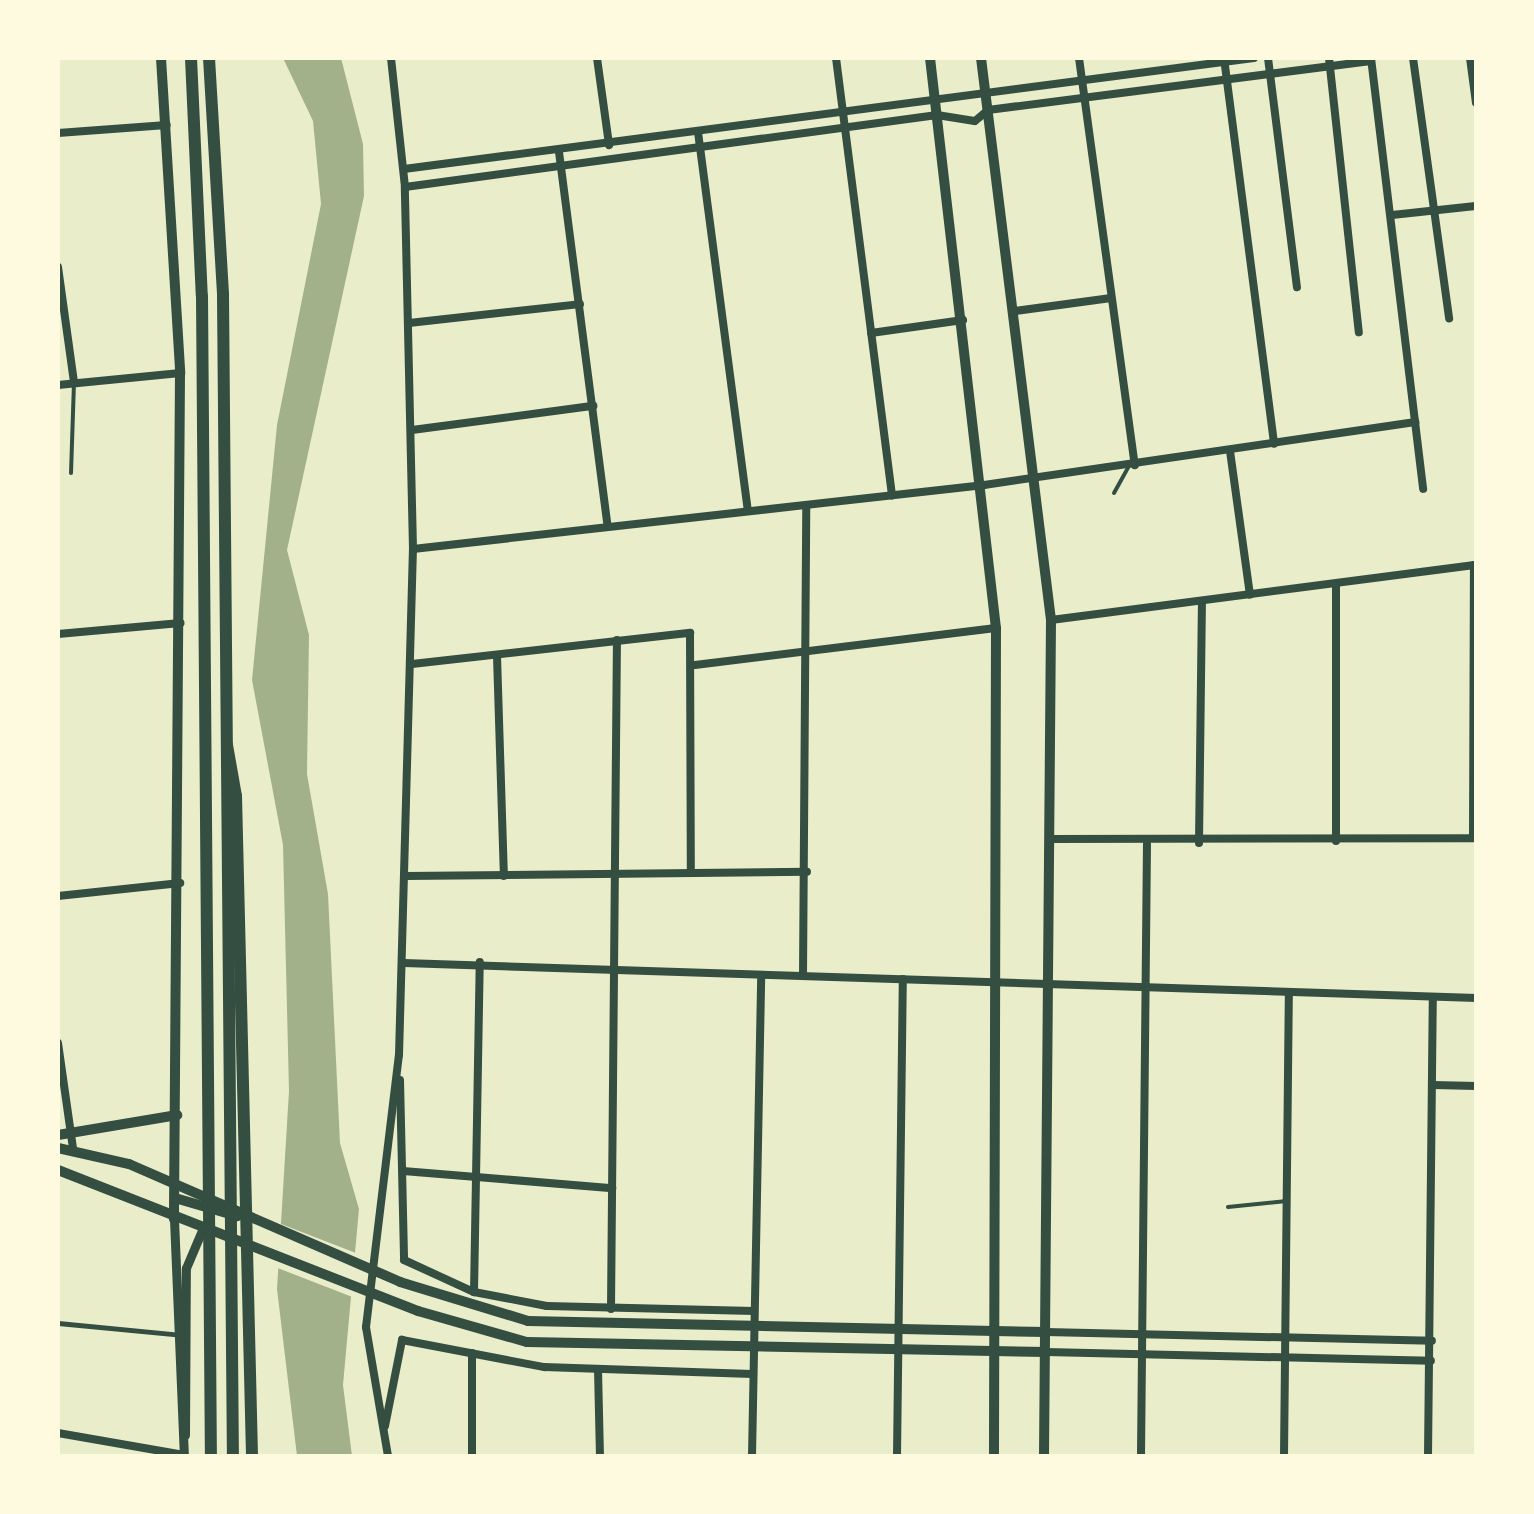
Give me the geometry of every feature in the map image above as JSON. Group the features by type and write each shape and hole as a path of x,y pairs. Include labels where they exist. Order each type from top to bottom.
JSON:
{"highway":[{"path":"191,58 202,296 202,1078 211,1456"},
{"path":"209,58 224,295 220,708 233,1456"},
{"path":"220,708 236,796 252,1456"}],"main road":[{"path":"161,58 180,373 180,883 174,1218"},
{"path":"930,58 984,485 996,628 994,1456"},
{"path":"981,58 1052,620 1044,1456"},
{"path":"58,1135 177,1115"},
{"path":"58,1148 73,1149 175,1182 400,1282 528,1320 1046,1332"},
{"path":"58,1170 124,1189 201,1232 400,1304 527,1342 1046,1352"},
{"path":"174,1198 231,1218 248,1215"}],"street":[{"path":"391,58 404,170 412,430 412,664 400,1056 407,1262 474,1292 611,1309 754,1311"},
{"path":"597,58 609,145"},
{"path":"836,58 892,495"},
{"path":"1078,58 1132,465"},
{"path":"404,170 1254,58"},
{"path":"1268,58 1298,287"},
{"path":"1413,58 1448,319"},
{"path":"1470,58 1476,104"},
{"path":"405,188 937,115 975,120 988,110 1371,59 1423,489"},
{"path":"1224,60 1274,444"},
{"path":"1329,62 1359,332"},
{"path":"58,134 167,125"},
{"path":"698,132 748,511"},
{"path":"559,152 608,527"},
{"path":"1392,215 1476,206"},
{"path":"58,266 74,383"},
{"path":"1015,311 1111,298"},
{"path":"409,323 580,304"},
{"path":"871,333 964,320"},
{"path":"58,385 180,373"},
{"path":"412,430 592,406"},
{"path":"413,549 984,485 1415,422"},
{"path":"1230,451 1250,596"},
{"path":"803,976 810,652 806,505"},
{"path":"1051,839 1147,844 1474,838 1475,565 1052,620"},
{"path":"1336,584 1336,840"},
{"path":"1199,843 1202,602"},
{"path":"58,634 181,623"},
{"path":"695,666 996,628"},
{"path":"412,664 690,634 695,666 691,873"},
{"path":"611,1309 618,874 617,640"},
{"path":"497,656 504,876"},
{"path":"1141,1456 1147,844"},
{"path":"406,876 808,872"},
{"path":"58,896 180,883"},
{"path":"474,1292 481,1179 480,962"},
{"path":"404,963 614,964 761,975 1476,998"},
{"path":"752,1456 761,975"},
{"path":"897,1456 903,979"},
{"path":"1284,1456 1289,994"},
{"path":"1428,1456 1433,997"},
{"path":"58,1042 73,1149"},
{"path":"388,1456 366,1327 400,1056"},
{"path":"1433,1085 1476,1086"},
{"path":"402,1172 612,1188"},
{"path":"174,1218 173,1334 184,1456"},
{"path":"184,1456 186,1268 201,1232"},
{"path":"58,1323 173,1334"},
{"path":"1046,1332 1432,1341"},
{"path":"385,1430 396,1344 598,1369 752,1374"},
{"path":"472,1352 472,1456"},
{"path":"1046,1352 1431,1361"},
{"path":"598,1369 600,1456"},
{"path":"58,1434 184,1456"}],"lane":[{"path":"72,473 74,383"},
{"path":"1114,493 1132,465"},
{"path":"1228,1206 1287,1201"}],"shaded area":[{"path":"283,58 341,58 363,144 364,196 287,550 309,635 307,774 328,894 340,1143 359,1209 343,1385 352,1456 297,1456 277,1289 289,1091 283,845 252,680 277,425 321,204 313,121"}],"pier":[{"path":"281,1224 361,1255 355,1298 275,1267"}]}
